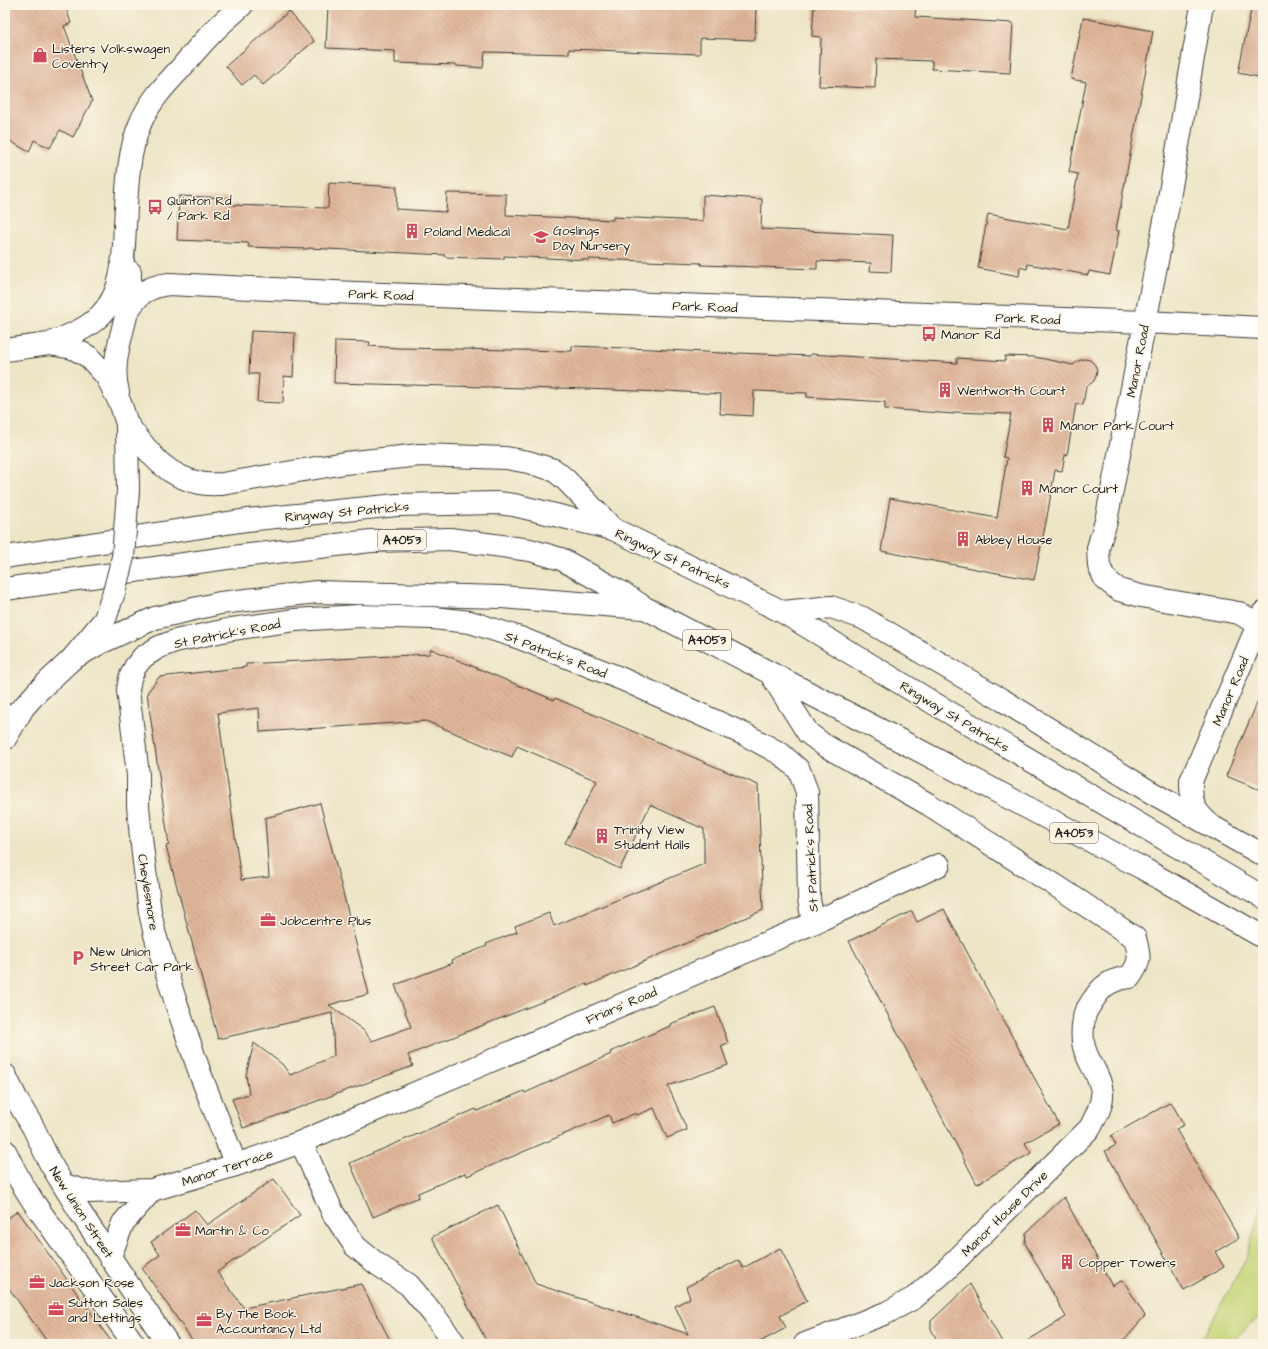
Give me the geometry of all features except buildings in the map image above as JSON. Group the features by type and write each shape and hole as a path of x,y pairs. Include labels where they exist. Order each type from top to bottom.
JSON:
{"main road":[{"path":"49,344 89,325 108,307 114,296 123,269 132,149 140,124 151,103 213,32 242,5"},
{"name":"Manor Road","path":"1202,5 1167,210 1106,522 1098,548 1099,566 1105,579 1119,590 1141,596 1239,613 1254,622 1260,620"},
{"path":"5,739 14,715 72,659 105,618 114,592 123,557 128,491 124,415 116,387 115,373 130,289 126,214"},
{"name":"Park Road","path":"126,314 135,301 147,289 169,284 355,293 1145,322 1263,328"},
{"path":"6,349 49,344 73,348 89,357 108,377 124,415 155,460 179,477 201,484 222,484 345,463 420,455 506,458 528,462 554,470 566,480 613,529"},
{"name":"Ringway St Patricks","path":"5,557 248,520 397,505 498,503 514,505 613,529 783,612 940,707 1263,897"},
{"name":"A4053","path":"5,589 241,556 371,541 450,540 530,550 562,559 624,594 645,608 770,672 1142,868 1263,938"},
{"path":"72,659 100,643 155,618 220,603 317,592 501,597 645,608"},
{"path":"783,612 831,607 863,618 1004,701 1147,790 1263,855"},
{"name":"St Patrick's Road","path":"143,657 159,646 175,641 232,629 295,620 358,616 433,618 470,622 520,638 622,679 746,735 781,754 799,770 807,792 810,899 813,923"},
{"name":"Manor Road","path":"1191,781 1260,620"},
{"name":"Cheylesmore","path":"143,657 135,667 128,690 138,775 138,806 150,912 155,934 176,1003 199,1069 236,1165"},
{"name":"Manor House Drive","path":"770,672 808,733 824,745 928,804 1135,938 1139,953 1138,965 1130,977 1120,978 1108,982 1097,992 1084,1019 1084,1048 1097,1073 1102,1094 1099,1110 1090,1128 946,1270 914,1298 886,1313 804,1344"},
{"path":"1147,790 1165,795 1177,792 1191,781"},
{"path":"1191,781 1191,799 1197,813 1213,828"},
{"name":"Friars' Road","path":"301,1142 813,923 939,865"},
{"name":"New Union Street","path":"5,1075 18,1102 33,1127 50,1163 80,1212 168,1344"},
{"path":"301,1142 333,1213 355,1246 377,1264 409,1285 434,1314 455,1344"},
{"name":"Manor Terrace","path":"64,1186 89,1192 152,1190 236,1165 301,1142"},
{"path":"5,1151 19,1179 34,1203 134,1344"},
{"path":"110,1256 123,1223 152,1190"}],"green space":[{"path":"1263,1201 1263,1315 1246,1328 1230,1344 1199,1344 1246,1259"}],"place":[{"name":"Listers Volkswagen Coventry","path":"40,55"},
{"name":"Quinton Rd / Park Rd","path":"155,207"},
{"name":"Poland Medical","path":"412,231"},
{"name":"Goslings Day Nursery","path":"541,237"},
{"name":"Manor Rd","path":"929,334"},
{"name":"Wentworth Court","path":"945,390"},
{"name":"Manor Park Court","path":"1048,425"},
{"name":"Manor Court","path":"1027,488"},
{"name":"Abbey House","path":"963,539"},
{"name":"Trinity View Student Halls","path":"602,836"},
{"name":"Jobcentre Plus","path":"268,920"},
{"name":"New Union Street Car Park","path":"78,958"},
{"name":"Martin & Co","path":"183,1230"},
{"name":"Copper Towers","path":"1067,1262"},
{"name":"Jackson Rose","path":"37,1282"},
{"name":"Sutton Sales and Lettings","path":"56,1309"},
{"name":"By The Book Accountancy Ltd","path":"204,1320"}]}
